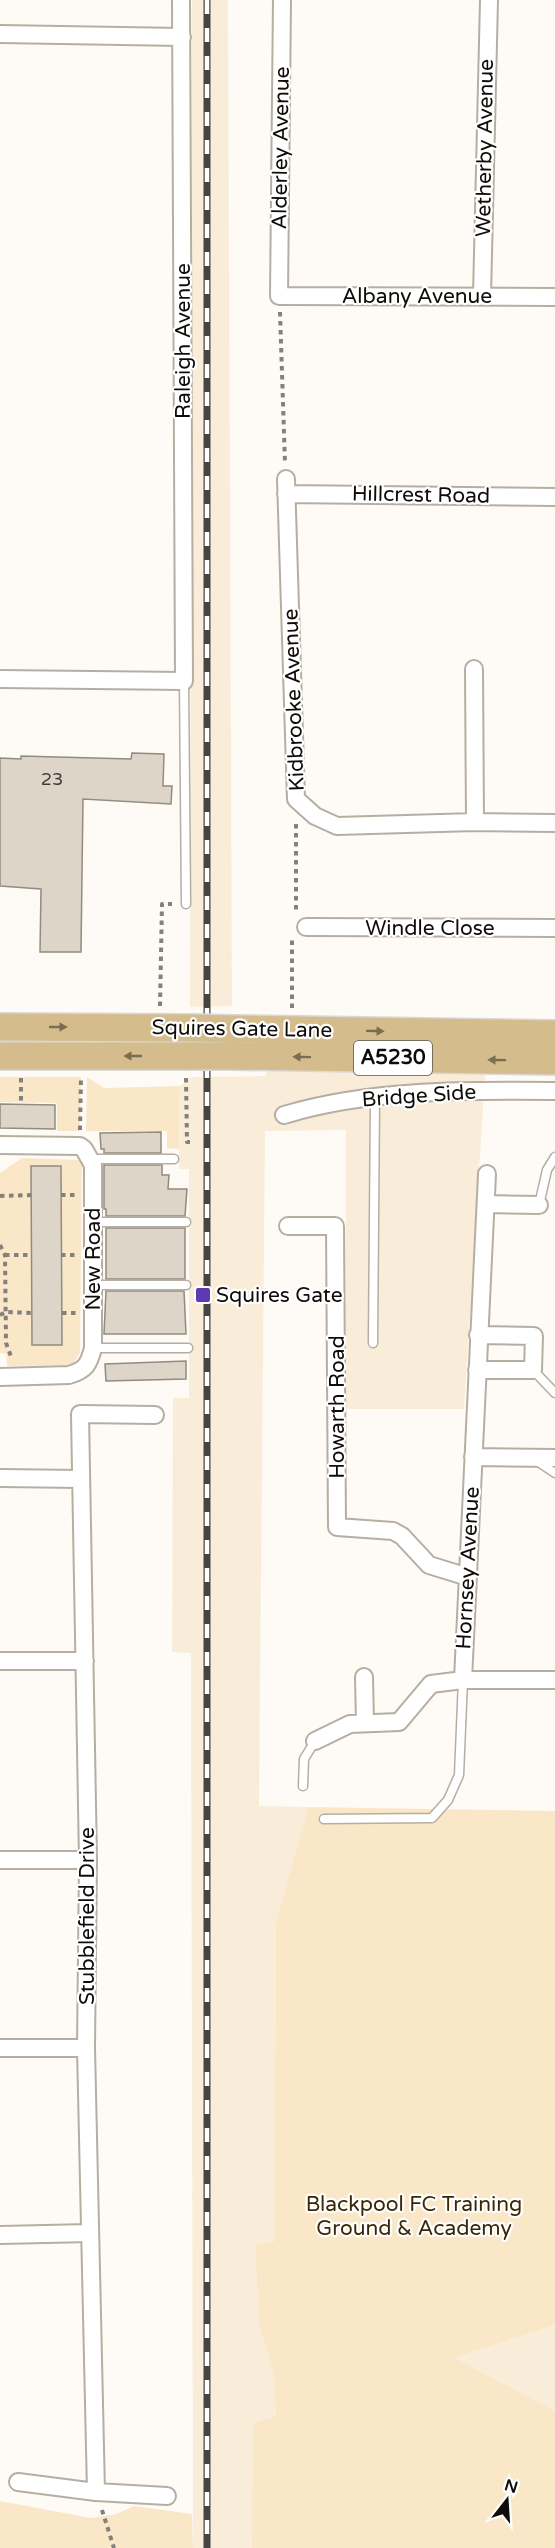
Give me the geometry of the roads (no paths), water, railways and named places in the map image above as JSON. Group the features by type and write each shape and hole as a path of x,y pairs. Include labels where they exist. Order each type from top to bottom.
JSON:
{"main road":[{"name":"Squires Gate Lane","path":"0,1027 555,1034"},
{"name":"Squires Gate Lane","path":"0,1056 189,1068 231,1056 555,1061"}],"street":[{"name":"Raleigh Avenue","path":"182,0 184,681"},
{"name":"Alderley Avenue","path":"279,296 282,0"},
{"name":"Wetherby Avenue","path":"482,296 489,0"},
{"path":"0,34 182,37"},
{"name":"Albany Avenue","path":"279,296 555,297"},
{"name":"Hillcrest Road","path":"286,486 555,497"},
{"name":"Kidbrooke Avenue","path":"286,486 296,799 315,816 337,826 475,822 555,823"},
{"path":"474,669 475,822"},
{"path":"0,679 184,681"},
{"name":"Windle Close","path":"306,927 555,928"},
{"name":"Bridge Side","path":"285,1115 313,1106 375,1098 494,1090 555,1091"},
{"path":"0,1145 80,1146 91,1160"},
{"name":"New Road","path":"91,1160 93,1165 93,1348"},
{"name":"Hornsey Avenue","path":"463,1680 487,1173"},
{"path":"486,1204 539,1205"},
{"name":"Howarth Road","path":"288,1226 334,1226 337,1527 393,1531 402,1536 429,1565 468,1577"},
{"path":"477,1370 533,1370 534,1336 478,1335"},
{"path":"7,1377 69,1376 80,1372 88,1365 93,1348"},
{"name":"Stubblefield Drive","path":"96,2492 86,2048 88,1860 80,1414 155,1415"},
{"name":"Hornsey Avenue","path":"473,1457 555,1458"},
{"path":"0,1478 81,1479"},
{"path":"0,1662 85,1661"},
{"path":"364,1677 365,1723"},
{"path":"315,1741 350,1724 399,1722 431,1684 463,1680 555,1680"},
{"path":"0,1860 88,1860"},
{"path":"0,2048 86,2048"},
{"path":"0,2235 90,2233"},
{"path":"18,2482 96,2492 167,2496"}],"lane":[{"path":"184,681 186,904"},
{"path":"373,1343 375,1098"},
{"path":"539,1205 547,1170 555,1157"},
{"path":"91,1160 174,1159"},
{"path":"93,1222 186,1222"},
{"path":"93,1285 186,1285"},
{"path":"93,1348 188,1348"},
{"path":"533,1370 555,1393"},
{"path":"532,1457 555,1473"},
{"path":"324,1819 432,1818 448,1800 459,1775 463,1680"},
{"path":"303,1786 304,1759 315,1741"}],"railway":[{"path":"207,0 207,2548"}],"place":[{"name":"Squires Gate","path":"203,1295"}],"park label":[{"name":"Blackpool FC Training Ground & Academy","path":"414,2216"}]}
